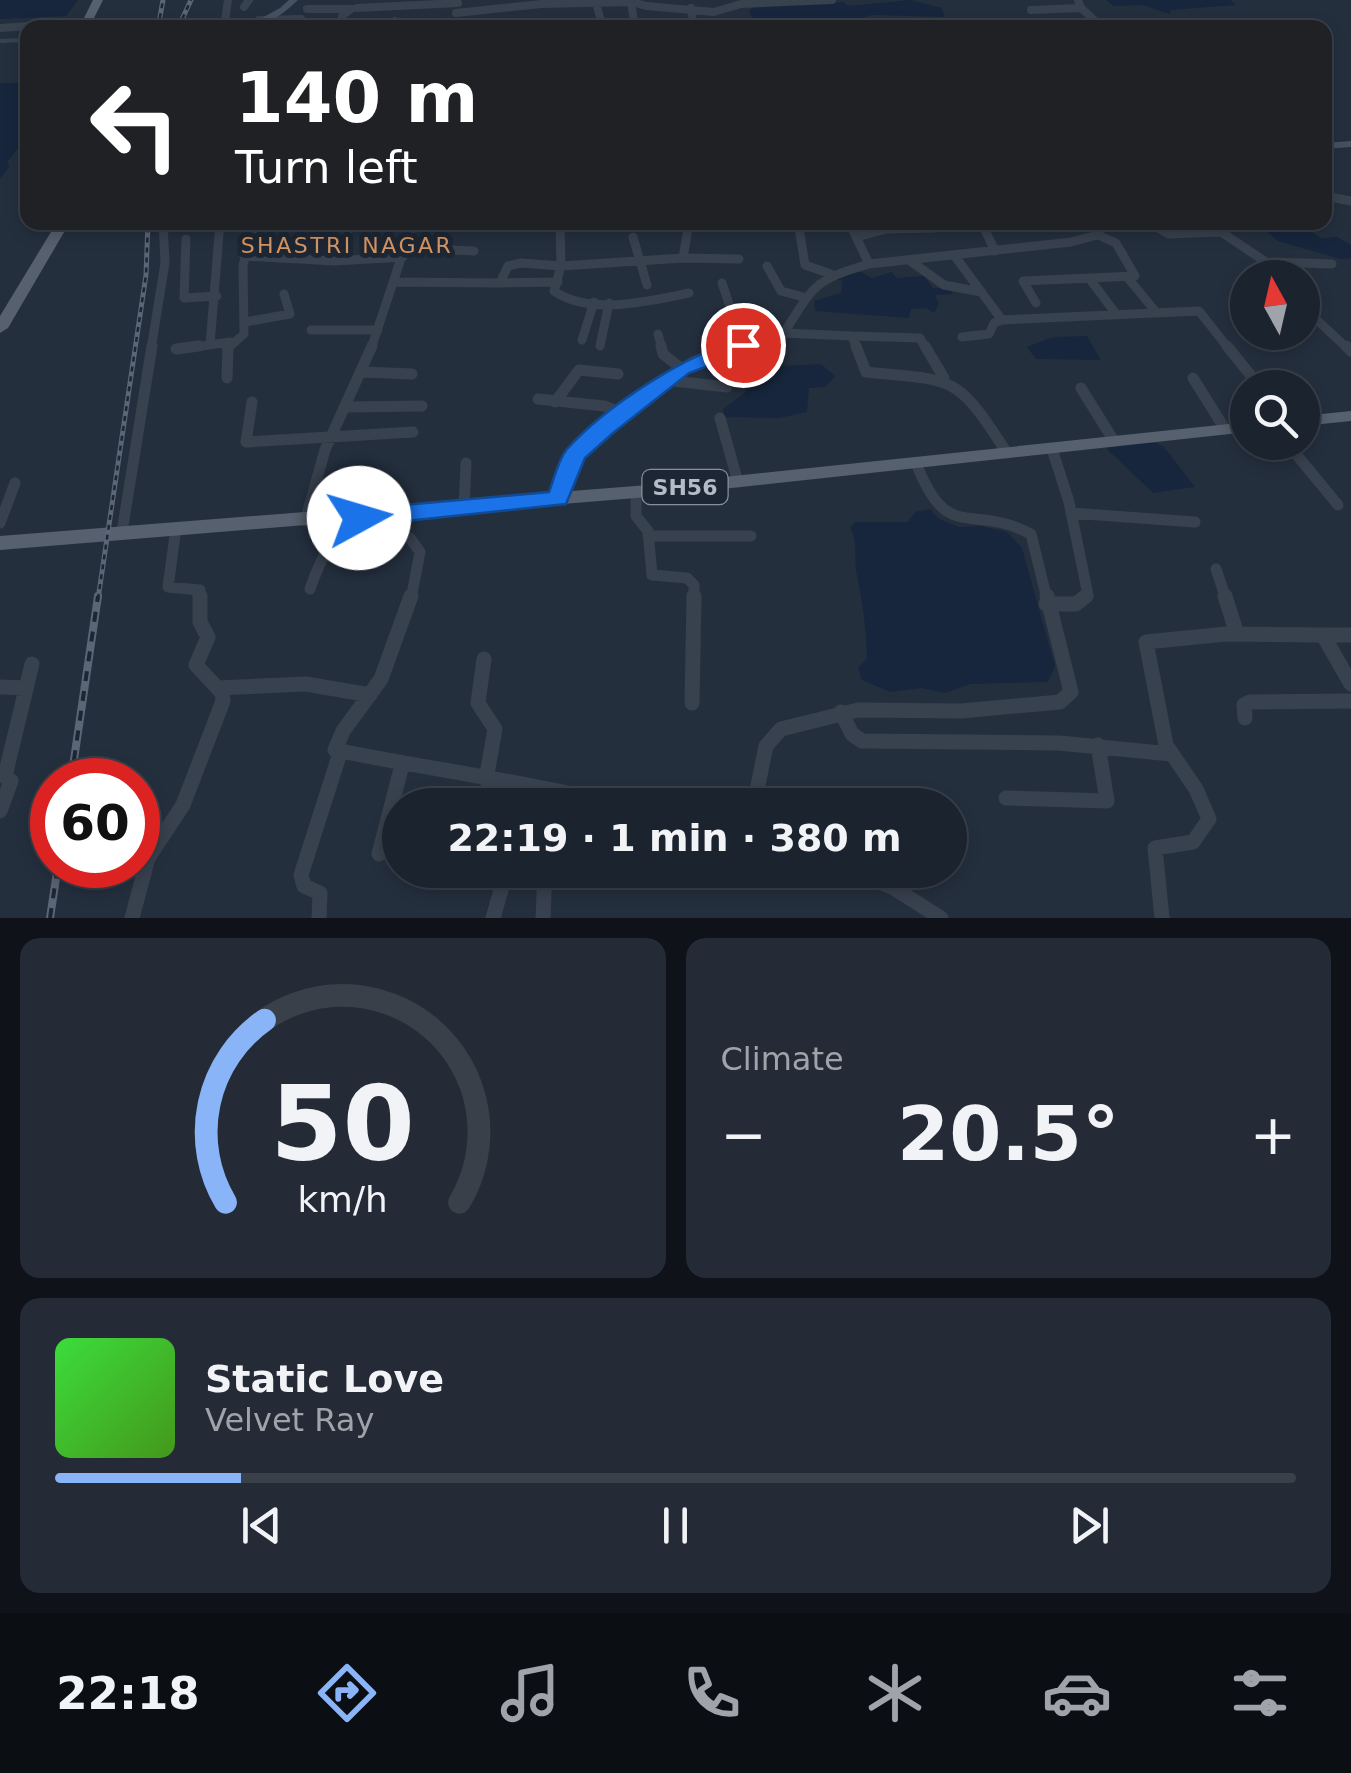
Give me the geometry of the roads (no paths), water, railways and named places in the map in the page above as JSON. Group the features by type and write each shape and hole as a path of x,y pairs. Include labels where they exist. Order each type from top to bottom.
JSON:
{"main road":[{"path":"258,20 283,10 294,0"},
{"path":"0,328 59,230"},
{"path":"1320,419 1351,416"},
{"name":"SH56","path":"0,544 176,528 359,518 636,492 1230,428"}],"street":[{"path":"341,20 367,0"},
{"path":"456,12 520,3 634,2 714,12 741,4 832,0"},
{"path":"306,9 458,2 455,20"},
{"path":"596,3 601,20"},
{"path":"1031,10 1079,4"},
{"path":"691,8 693,20"},
{"path":"258,20 300,19"},
{"path":"122,532 165,263 163,230"},
{"path":"210,345 218,296 215,259 219,230"},
{"path":"176,348 243,337 244,256 252,230"},
{"path":"335,261 349,230"},
{"path":"305,521 330,436 363,372 411,230"},
{"path":"560,230 561,266 554,291 558,297 608,302 689,293"},
{"path":"683,258 688,230"},
{"path":"799,230 805,265 831,274"},
{"path":"852,230 870,264"},
{"path":"856,237 883,230"},
{"path":"985,230 995,251"},
{"path":"1098,235 1100,230"},
{"path":"1162,230 1168,234 1217,230 1269,260"},
{"path":"784,333 807,298 831,274 870,264 1098,235 1116,243 1136,274 1023,280 1036,304"},
{"path":"633,237 648,285"},
{"path":"186,238 184,298 218,296"},
{"path":"244,256 335,261 404,253 474,251"},
{"path":"954,256 1002,320"},
{"path":"500,283 510,265 561,266 683,258 739,260"},
{"path":"909,260 944,284 982,292"},
{"path":"1320,264 1332,264"},
{"path":"767,266 780,291 807,298"},
{"path":"1127,277 1156,312"},
{"path":"1089,278 1116,314"},
{"path":"394,282 558,282"},
{"path":"722,283 743,345"},
{"path":"244,322 290,314 284,294"},
{"path":"582,340 594,302"},
{"path":"600,346 608,302"},
{"path":"962,337 990,334 994,324 1002,320 1202,313 1247,370"},
{"path":"1320,323 1351,351"},
{"path":"310,330 378,330"},
{"path":"558,499 575,455 665,380 682,369 784,333 920,338 944,380 974,400 1007,453"},
{"path":"658,334 662,351 682,369"},
{"path":"852,336 866,372 944,380"},
{"path":"1337,338 1351,336"},
{"path":"228,378 230,342"},
{"path":"556,402 579,370 618,374"},
{"path":"363,372 412,374"},
{"path":"1193,378 1225,429"},
{"path":"665,380 727,387"},
{"path":"1081,388 1114,442"},
{"path":"538,399 604,406 623,413"},
{"path":"252,402 246,442 413,432"},
{"path":"346,407 422,406"},
{"path":"720,418 738,482"},
{"path":"1046,604 1076,604 1086,599 1072,514 1052,449"},
{"path":"1301,460 1338,505"},
{"path":"464,507 466,463"},
{"path":"756,788 760,763 771,736 781,729 841,712 961,711 1067,698 1071,683 1046,604 1030,534 1009,525 961,520 944,514 924,488 916,463"},
{"path":"0,523 15,482"},
{"path":"636,492 636,516 648,536 652,575 687,578 694,584 692,703"},
{"path":"1072,514 1195,522"},
{"path":"359,518 410,538 420,552 388,664 335,750 520,788"},
{"path":"310,589 321,553 333,539 337,519"},
{"path":"132,918 148,858 184,805 223,701 218,688 196,665 208,637 200,622 200,590 168,587 176,528"},
{"path":"648,536 752,536"},
{"path":"1216,569 1237,634"},
{"path":"1162,918 1155,848 1194,842 1209,818 1196,790 1166,746 1146,642 1237,634 1351,635"},
{"path":"1322,635 1351,684"},
{"path":"484,658 478,702 496,729 492,788"},
{"path":"0,811 11,781 3,776 32,664"},
{"path":"218,688 306,684 370,695"},
{"path":"0,687 26,688"},
{"path":"1246,718 1244,705 1250,702 1351,701"},
{"path":"841,712 852,734 862,741 1098,745 1171,754"},
{"path":"1006,798 1106,801 1098,745"},
{"path":"318,918 320,893 304,886 301,875 340,754"},
{"path":"380,854 402,765"},
{"path":"492,918 502,888"},
{"path":"542,918 544,888"},
{"path":"894,888 942,918"}],"water":[{"path":"0,0 78,0 66,16 0,19"},
{"path":"910,0 942,8 945,17 872,15 855,20 753,20 749,11 753,8 749,6 843,2 848,6"},
{"path":"1106,0 1231,0 1236,5 1171,10 1169,14 1143,5 1114,6"},
{"path":"0,83 20,83 20,146 0,179"},
{"path":"1265,230 1308,230 1321,238 1337,237 1351,245 1351,258 1340,259 1278,241"},
{"path":"858,270 872,278 892,272 896,278 924,276 933,288 950,288 953,294 935,295 939,304 934,313 926,308 911,309 909,318 815,311 814,301 841,293 842,281 837,279"},
{"path":"1087,336 1101,360 1036,359 1027,347 1053,337"},
{"path":"821,364 835,376 825,387 809,388 807,412 779,418 724,417 723,409 746,392 743,382 773,378 781,366"},
{"path":"1156,443 1164,447 1195,487 1153,493 1107,449 1108,444"},
{"path":"930,509 939,519 959,527 981,526 1007,532 1022,548 1055,666 1048,682 971,684 944,693 922,688 890,692 862,680 858,668 867,658 866,637 850,528 856,522 908,522 915,512"}],"railway":[{"path":"159,20 163,0"},
{"path":"182,20 191,0"},
{"path":"98,599 146,275 148,230"},
{"path":"74,758 98,596"},
{"path":"50,918 55,888"}],"district":[{"name":"SHASTRI NAGAR","path":"347,245"}]}
